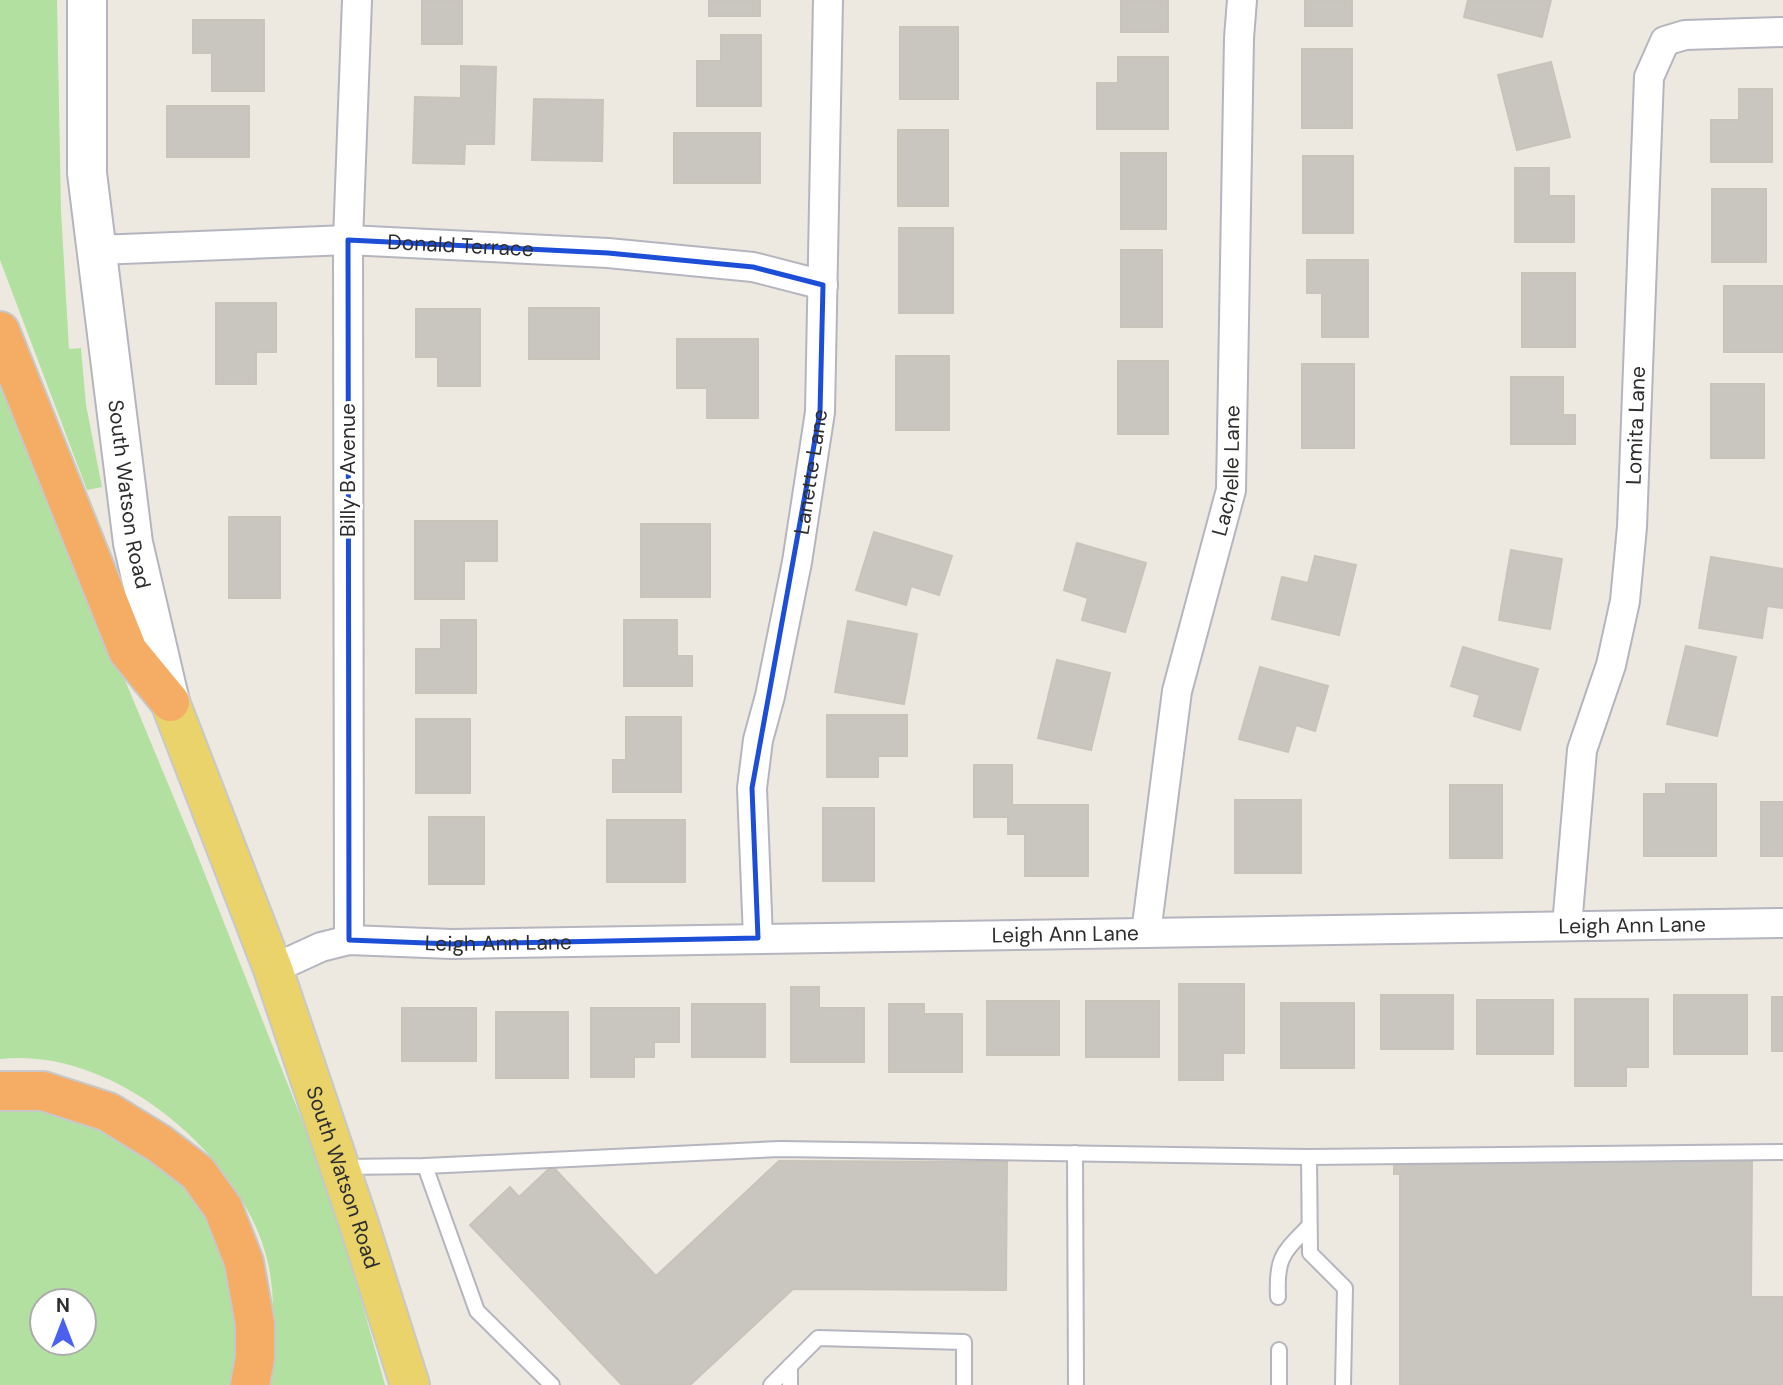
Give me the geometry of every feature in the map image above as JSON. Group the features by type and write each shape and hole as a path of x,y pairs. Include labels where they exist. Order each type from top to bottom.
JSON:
{"highway":[{"path":"0,331 128,651 170,702"},
{"path":"0,1091 43,1091 108,1112 160,1144 198,1173 223,1208 244,1262 255,1324 255,1358 250,1385"}],"main road":[{"name":"South Watson Road","path":"87,0 87,173 133,543 170,702 274,969 412,1379"}],"street":[{"name":"Billy B Avenue","path":"349,940 348,240 357,0"},
{"name":"Lanette Lane","path":"758,938 752,788 758,740 770,696 797,562 820,412 828,0"},
{"name":"Lachelle Lane","path":"1146,933 1177,691 1231,490 1239,38 1242,0"},
{"name":"Lomita Lane","path":"1567,926 1582,750 1611,665 1626,588 1632,513 1649,77 1665,41 1685,36 1783,32"},
{"name":"Donald Terrace","path":"97,250 348,240 621,254 752,267 823,285"},
{"name":"Leigh Ann Lane","path":"349,940 452,944 1783,923"},
{"path":"274,969 321,947 349,940"}],"lane":[{"path":"340,1167 425,1166 780,1149 1309,1157 1783,1152"},
{"path":"1075,1153 1076,1385"},
{"path":"1309,1157 1310,1253 1345,1288 1343,1385"},
{"path":"425,1166 477,1311 552,1385"},
{"path":"1278,1297 1277,1272 1284,1252 1309,1226"},
{"path":"771,1385 818,1338 964,1342 964,1385"},
{"path":"1279,1350 1279,1385"},
{"path":"790,1366 790,1385"}],"highlighted area":[{"path":"348,240 608,253 753,267 823,285 820,412 752,788 758,938 452,944 349,940"}],"green space":[{"path":"0,0 57,0 61,211 69,349 81,348 86,405 102,487 87,490 0,260"},
{"path":"0,359 105,632 191,839 318,1161 354,1274 385,1385 268,1385 273,1309 271,1278 254,1223 232,1184 202,1148 167,1116 128,1089 86,1070 43,1060 0,1059"},
{"path":"0,1099 95,1121 186,1181 219,1239 235,1281 238,1355 231,1385 0,1385"}],"building":[{"path":"422,0 462,0 462,44 422,44"},
{"path":"709,0 760,0 760,16 709,16"},
{"path":"1121,0 1168,0 1168,32 1121,32"},
{"path":"1305,0 1352,0 1352,26 1305,26"},
{"path":"1468,0 1551,0 1542,37 1464,17"},
{"path":"193,20 264,20 264,91 212,91 212,53 193,53"},
{"path":"900,27 958,27 958,99 900,99"},
{"path":"721,35 761,35 761,106 697,106 697,61 721,61"},
{"path":"1302,49 1352,49 1352,128 1302,128"},
{"path":"1118,57 1168,57 1168,129 1097,129 1097,83 1118,83"},
{"path":"1551,62 1570,137 1517,150 1498,75"},
{"path":"461,66 496,67 494,144 465,144 464,164 413,163 415,97 461,98"},
{"path":"1739,89 1772,89 1772,162 1711,162 1711,120 1739,120"},
{"path":"534,99 603,100 602,161 532,160"},
{"path":"167,106 249,106 249,157 167,157"},
{"path":"898,130 948,130 948,206 898,206"},
{"path":"674,133 760,133 760,183 674,183"},
{"path":"1121,153 1166,153 1166,229 1121,229"},
{"path":"1303,156 1353,156 1353,233 1303,233"},
{"path":"1515,168 1549,168 1549,196 1574,196 1574,242 1515,242"},
{"path":"1712,189 1766,189 1766,262 1712,262"},
{"path":"899,228 953,228 953,313 899,313"},
{"path":"1121,250 1162,250 1162,327 1121,327"},
{"path":"1307,260 1368,260 1368,337 1322,337 1322,293 1307,293"},
{"path":"1522,273 1575,273 1575,347 1522,347"},
{"path":"1724,286 1783,286 1783,352 1724,352"},
{"path":"216,303 276,303 276,352 256,352 256,384 216,384"},
{"path":"529,308 599,308 599,359 529,359"},
{"path":"416,309 480,309 480,386 438,386 438,357 416,357"},
{"path":"677,339 758,339 758,418 707,418 707,388 677,388"},
{"path":"896,356 949,356 949,430 896,430"},
{"path":"1118,361 1168,361 1168,434 1118,434"},
{"path":"1302,364 1354,364 1354,448 1302,448"},
{"path":"1511,377 1563,377 1563,415 1575,415 1575,444 1511,444"},
{"path":"1711,384 1764,384 1764,458 1711,458"},
{"path":"229,517 280,517 280,598 229,598"},
{"path":"415,521 497,521 497,561 464,561 464,599 415,599"},
{"path":"641,524 710,524 710,597 641,597"},
{"path":"874,532 952,556 939,595 911,586 906,605 856,590"},
{"path":"1077,543 1146,563 1125,632 1082,620 1088,598 1064,590"},
{"path":"1511,550 1562,559 1550,629 1499,620"},
{"path":"1315,556 1356,565 1339,635 1272,619 1282,577 1308,583"},
{"path":"1711,557 1783,569 1783,608 1767,606 1762,638 1699,628"},
{"path":"441,620 476,620 476,693 416,693 416,649 441,649"},
{"path":"624,620 677,620 677,656 692,656 692,686 624,686"},
{"path":"848,621 917,634 904,704 835,692"},
{"path":"1686,646 1736,657 1717,736 1667,724"},
{"path":"1463,647 1538,669 1520,730 1474,716 1480,695 1451,686"},
{"path":"1057,660 1110,673 1091,750 1038,738"},
{"path":"1260,667 1328,686 1315,731 1296,725 1288,752 1239,739"},
{"path":"827,715 907,715 907,756 878,756 878,777 827,777"},
{"path":"626,717 681,717 681,792 613,792 613,760 626,760"},
{"path":"416,719 470,719 470,793 416,793"},
{"path":"974,765 1012,765 1012,805 1088,805 1088,876 1025,876 1025,834 1008,834 1008,817 974,817"},
{"path":"1666,784 1716,784 1716,856 1644,856 1644,794 1666,794"},
{"path":"1450,785 1502,785 1502,858 1450,858"},
{"path":"1235,800 1301,800 1301,873 1235,873"},
{"path":"1761,802 1783,802 1783,856 1761,856"},
{"path":"823,808 874,808 874,881 823,881"},
{"path":"429,817 484,817 484,884 429,884"},
{"path":"607,820 685,820 685,882 607,882"},
{"path":"1179,984 1244,984 1244,1053 1223,1053 1223,1080 1179,1080"},
{"path":"791,987 819,987 819,1008 864,1008 864,1062 791,1062"},
{"path":"1381,995 1453,995 1453,1049 1381,1049"},
{"path":"1674,995 1747,995 1747,1054 1674,1054"},
{"path":"1772,997 1783,997 1783,1051 1772,1051"},
{"path":"1575,999 1648,999 1648,1067 1626,1067 1626,1086 1575,1086"},
{"path":"1477,1000 1553,1000 1553,1054 1477,1054"},
{"path":"987,1001 1059,1001 1059,1055 987,1055"},
{"path":"1086,1001 1159,1001 1159,1057 1086,1057"},
{"path":"1281,1003 1354,1003 1354,1068 1281,1068"},
{"path":"692,1004 765,1004 765,1057 692,1057"},
{"path":"889,1004 924,1004 924,1014 962,1014 962,1072 889,1072"},
{"path":"402,1008 476,1008 476,1061 402,1061"},
{"path":"591,1008 679,1008 679,1042 654,1042 654,1057 634,1057 634,1077 591,1077"},
{"path":"496,1012 568,1012 568,1078 496,1078"},
{"path":"1394,1160 1752,1161 1751,1297 1783,1297 1783,1385 1400,1385 1400,1174 1394,1174"},
{"path":"779,1161 1007,1162 1006,1290 793,1289 690,1385 622,1385 470,1225 510,1187 519,1197 552,1166 656,1276"}]}
